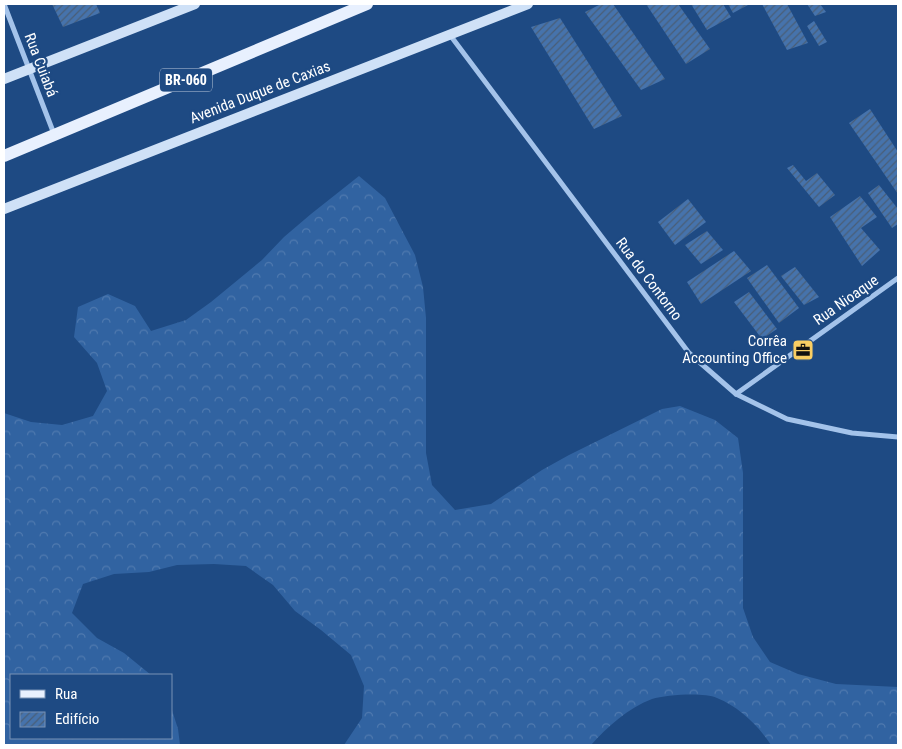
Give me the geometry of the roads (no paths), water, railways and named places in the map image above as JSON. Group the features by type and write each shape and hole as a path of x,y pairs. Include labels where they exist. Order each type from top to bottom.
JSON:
{"main road":[{"name":"BR-060","path":"4,156 367,4"}],"street":[{"name":"Rua Cuiabá","path":"4,4 54,135"},
{"path":"4,79 195,4"},
{"name":"Avenida Duque de Caxias","path":"4,209 528,4"},
{"name":"Rua do Contorno","path":"450,34 689,352 736,394 786,419 852,433 898,437"},
{"name":"Rua Nioaque","path":"736,394 898,278"}],"place":[{"name":"Corrêa Accounting Office","path":"803,350"}]}
